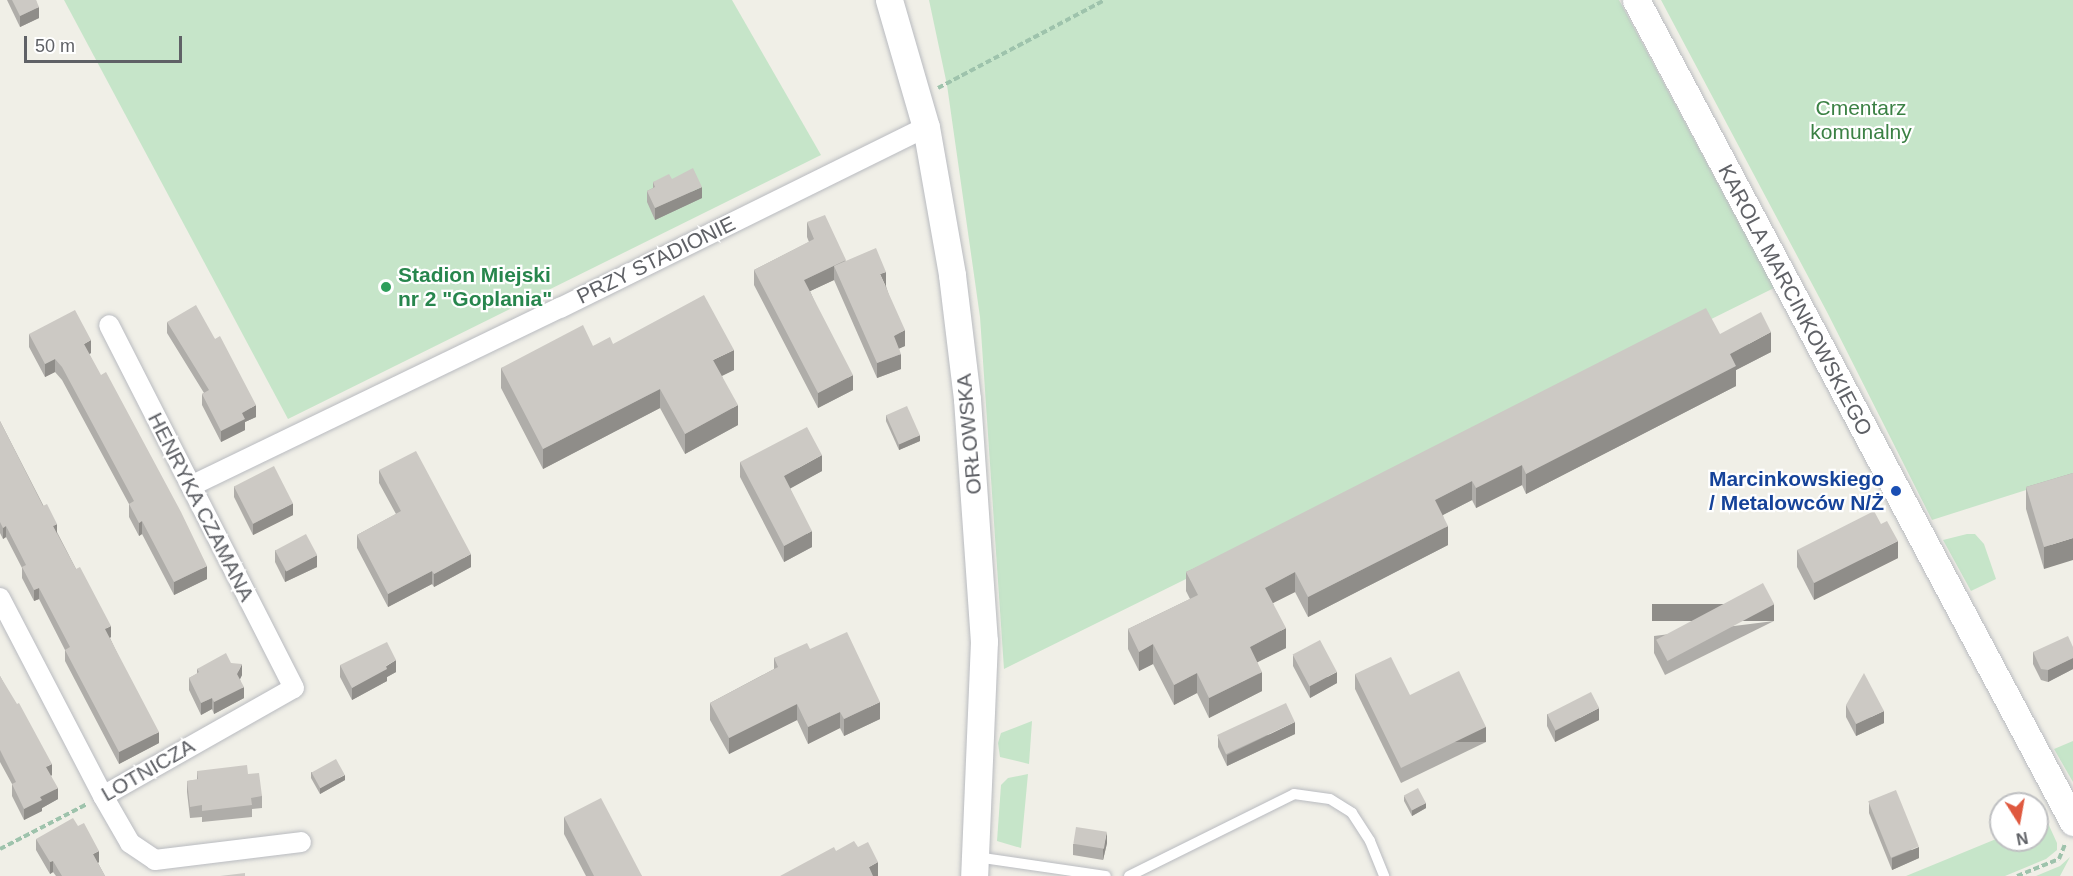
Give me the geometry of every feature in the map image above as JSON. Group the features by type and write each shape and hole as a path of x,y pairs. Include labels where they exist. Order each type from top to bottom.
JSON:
{"street":[{"name":"ORŁOWSKA","path":"890,0 926,127 952,275 967,399 984,641 975,866"},
{"name":"KAROLA MARCINKOWSKIEGO","path":"1636,0 2069,832"},
{"name":"PRZY STADIONIE","path":"191,486 570,303 926,127"},
{"name":"HENRYKA CZAMANA","path":"109,325 294,688"},
{"path":"0,598 103,796 130,843 154,860 301,842"},
{"name":"LOTNICZA","path":"103,796 294,688"}],"lane":[{"path":"1129,876 1294,794 1329,799 1352,813 1370,841 1384,876"},
{"path":"975,866 1106,876"}],"path":[{"path":"919,98 1105,0"},
{"name":"LOTNICZA","path":"0,849 103,796"},
{"path":"2017,876 2059,859 2066,848 2069,832"}],"green space":[{"name":"Stadion Miejski nr 2 \"Goplania\"","path":"64,0 732,0 821,155 288,419"},
{"path":"929,0 1619,0 1774,288 1004,669 980,317 947,85"},
{"name":"Cmentarz komunalny","path":"1661,0 2073,0 2073,475 1932,520 1827,312"},
{"path":"1975,534 1984,544 1996,579 1971,591 1943,540"},
{"path":"1032,721 1029,764 1000,757 998,743 1001,733"},
{"path":"2073,741 2073,782 2054,749"},
{"path":"1028,774 1021,848 997,841 1001,785 1008,778"},
{"path":"2049,826 2057,843 2057,850 2046,859 2005,876 1906,876 1989,842 1989,852 2049,852"},
{"path":"2070,857 2060,876 2036,876 2060,866"}],"building":[{"path":"12,0 36,0 39,7 20,16"},
{"path":"693,168 702,187 655,208 647,191 655,187 653,182 669,174 672,179"},
{"path":"825,215 846,260 804,280 853,375 818,393 754,270 814,239 807,222"},
{"path":"876,248 886,272 880,274 905,330 894,336 901,354 877,363 834,266"},
{"path":"704,295 734,350 713,360 738,405 685,434 660,389 543,449 501,368 583,325 593,346 610,337 613,344"},
{"path":"196,305 215,339 220,336 256,405 242,413 245,419 221,431 202,394 209,390 167,322"},
{"path":"1706,308 1720,334 1761,312 1771,332 1730,354 1736,366 1526,474 1522,465 1476,488 1472,481 1435,500 1448,526 1308,597 1295,572 1265,588 1286,628 1250,647 1262,672 1209,698 1197,673 1174,685 1153,644 1139,652 1128,629 1198,595 1186,572"},
{"path":"75,310 91,340 84,344 101,375 106,372 181,512 207,566 174,582 142,521 139,523 129,504 134,501 62,367 55,359 45,364 29,334"},
{"path":"907,406 920,435 899,445 886,415"},
{"path":"0,421 43,506 47,504 57,524 53,526 76,569 80,567 111,626 105,629 159,732 119,752 65,650 70,647 39,588 34,590 22,567 26,565 6,526 3,528 0,522"},
{"path":"807,427 822,455 784,476 812,531 784,546 740,462"},
{"path":"416,451 471,554 434,574 432,571 388,594 357,535 401,511 379,470"},
{"path":"274,466 293,503 253,524 234,486"},
{"path":"2073,473 2073,538 2044,547 2026,487"},
{"path":"1874,511 1881,524 1887,521 1898,541 1814,583 1797,550"},
{"path":"306,534 317,555 286,572 275,550"},
{"path":"1763,583 1774,604 1667,661 1656,640"},
{"path":"847,632 880,702 844,719 840,712 808,727 797,704 729,738 710,703 778,667 774,658 807,643 810,649"},
{"path":"2068,636 2073,647 2073,658 2048,670 2041,669 2033,652"},
{"path":"1320,640 1337,672 1310,686 1293,655"},
{"path":"387,642 396,660 386,666 387,669 352,688 340,665"},
{"path":"226,653 231,663 242,664 237,674 244,687 214,702 212,698 201,703 189,678 199,672 197,669"},
{"path":"1391,657 1410,695 1459,671 1486,727 1401,768 1355,674"},
{"path":"1864,673 1884,711 1856,724 1846,705"},
{"path":"0,676 17,704 19,703 52,764 46,767 58,788 40,797 42,800 24,809 12,784 16,782 0,750"},
{"path":"1591,692 1599,708 1556,730 1547,714"},
{"path":"1286,703 1295,722 1226,754 1217,735"},
{"path":"336,759 345,775 320,788 312,773"},
{"path":"247,765 248,774 259,773 262,796 251,798 252,805 202,811 202,805 190,807 187,781 198,779 197,771"},
{"path":"1418,788 1426,803 1412,811 1404,796"},
{"path":"1896,790 1919,847 1891,858 1868,801"},
{"path":"601,798 642,876 594,876 564,817"},
{"path":"73,818 78,826 84,823 99,851 93,854 105,876 62,876 36,839"},
{"path":"1076,827 1107,832 1104,849 1073,844"},
{"path":"854,841 858,847 868,842 878,862 869,867 873,876 780,876 834,847 836,851"},
{"path":"245,873 245,876 220,876"}],"place":[{"name":"Stadion Miejski nr 2 \"Goplania\"","path":"386,287"},
{"name":"Marcinkowskiego / Metalowców N/Ż","path":"1896,491"}]}
